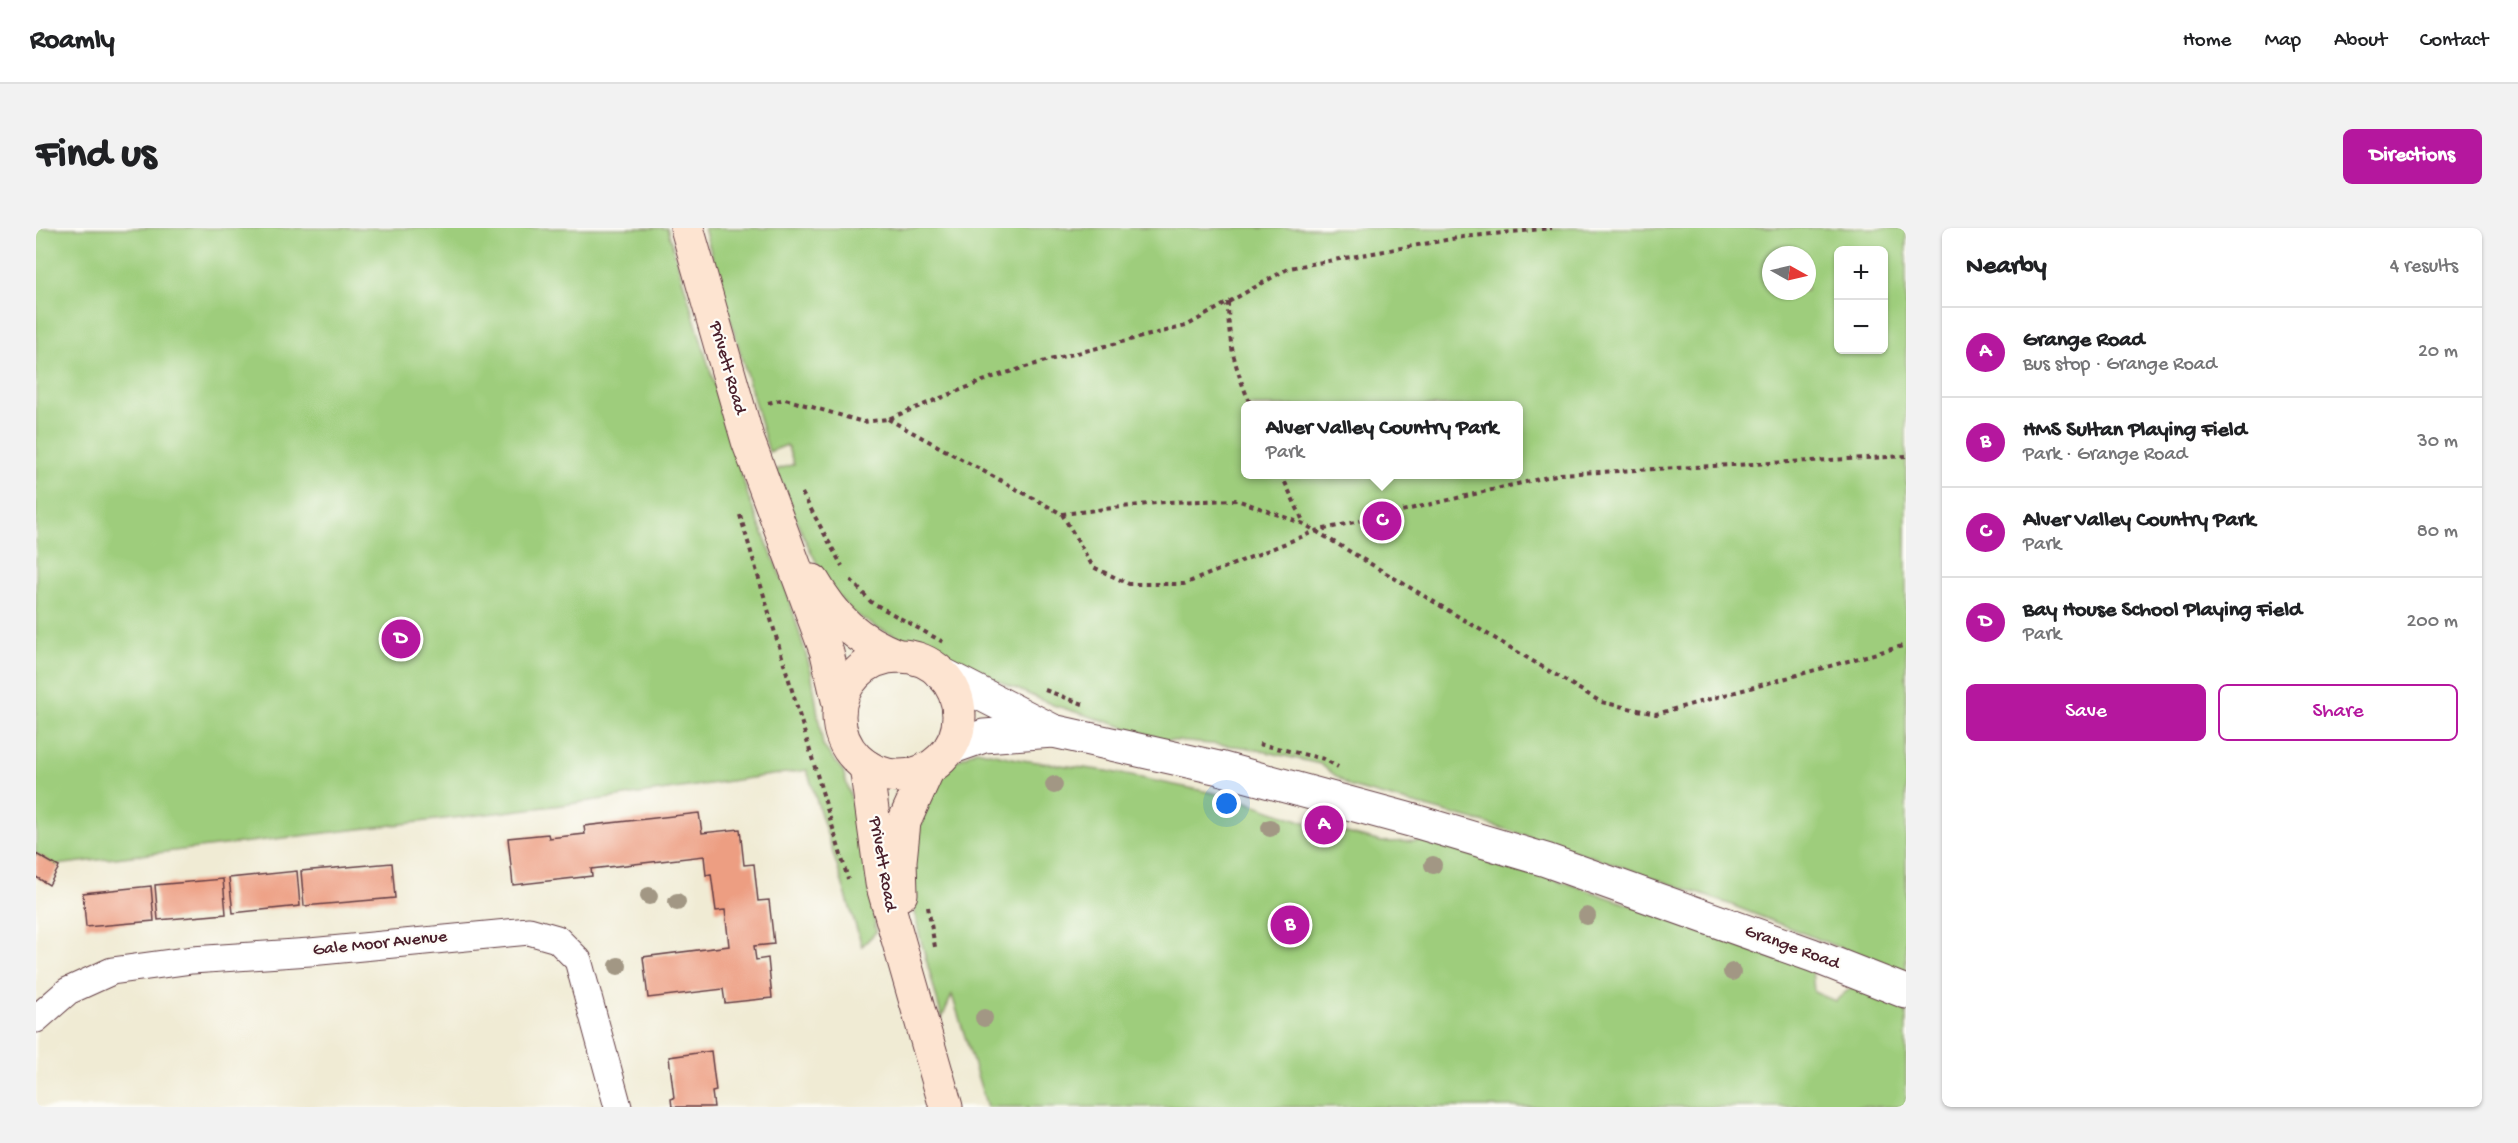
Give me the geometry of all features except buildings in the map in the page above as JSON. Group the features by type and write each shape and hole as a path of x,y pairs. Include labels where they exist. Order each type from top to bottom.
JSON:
{"main road":[{"name":"Privett Road","path":"687,228 748,441 827,653 839,704"},
{"name":"Privett Road","path":"771,506 829,609 874,646 898,656"},
{"path":"898,656 946,660 946,678 957,697 960,718 956,738 939,759 904,777 882,775 859,762 846,746 839,725 839,704 845,687 859,670 883,657 898,656"},
{"name":"Privett Road","path":"903,961 900,861 904,822 939,759"},
{"name":"Privett Road","path":"866,766 882,883 946,1107"}],"street":[{"name":"Grange Road","path":"946,660 988,696 1053,731 1219,768 1418,822 1546,860 1812,955 1906,992"},
{"name":"Grange Road","path":"939,759 984,736 1053,731"},
{"name":"Gale Moor Avenue","path":"36,1019 68,991 112,971 192,960 310,952 529,931 557,939 578,960 618,1107"}],"path":[{"path":"767,403 785,399 863,422 888,419 993,377 1048,360 1186,326 1289,268 1463,237 1552,228"},
{"path":"1228,302 1228,337 1239,378 1249,401"},
{"path":"888,419 1062,514 1093,567 1129,584 1184,584 1316,531 1560,474 1906,456"},
{"path":"1283,479 1304,524"},
{"path":"798,486 843,567"},
{"path":"1062,514 1165,502 1237,500 1304,524 1601,702 1656,714 1906,645"},
{"path":"739,512 849,882"},
{"path":"848,577 871,602 946,660"},
{"path":"1041,688 1092,707"},
{"path":"1252,743 1324,759 1342,769"},
{"path":"927,902 935,949"}],"green space":[{"path":"36,228 667,228 749,499 787,592 811,671 823,746 843,771 860,828 876,932 862,946 807,770 562,805 56,865 36,854"},
{"path":"704,228 1906,228 1906,974 1729,904 1599,859 1482,822 1351,787 1320,764 1244,747 1166,740 1053,705 874,626 853,612 839,597 817,564 776,470 794,464 787,445 769,452"},
{"path":"976,750 1022,760 1107,771 1233,797 1307,823 1382,842 1435,841 1493,857 1812,969 1814,992 1835,1001 1853,986 1906,1009 1906,1107 987,1107 952,995 942,1018 919,933 911,892 914,835 941,770"}],"place":[{"name":"Alver Valley Country Park","path":"1382,521"},
{"name":"Bay House School Playing Field","path":"401,639"},
{"name":"Grange Road","path":"1324,825"},
{"name":"HMS Sultan Playing Field","path":"1290,925"}]}
